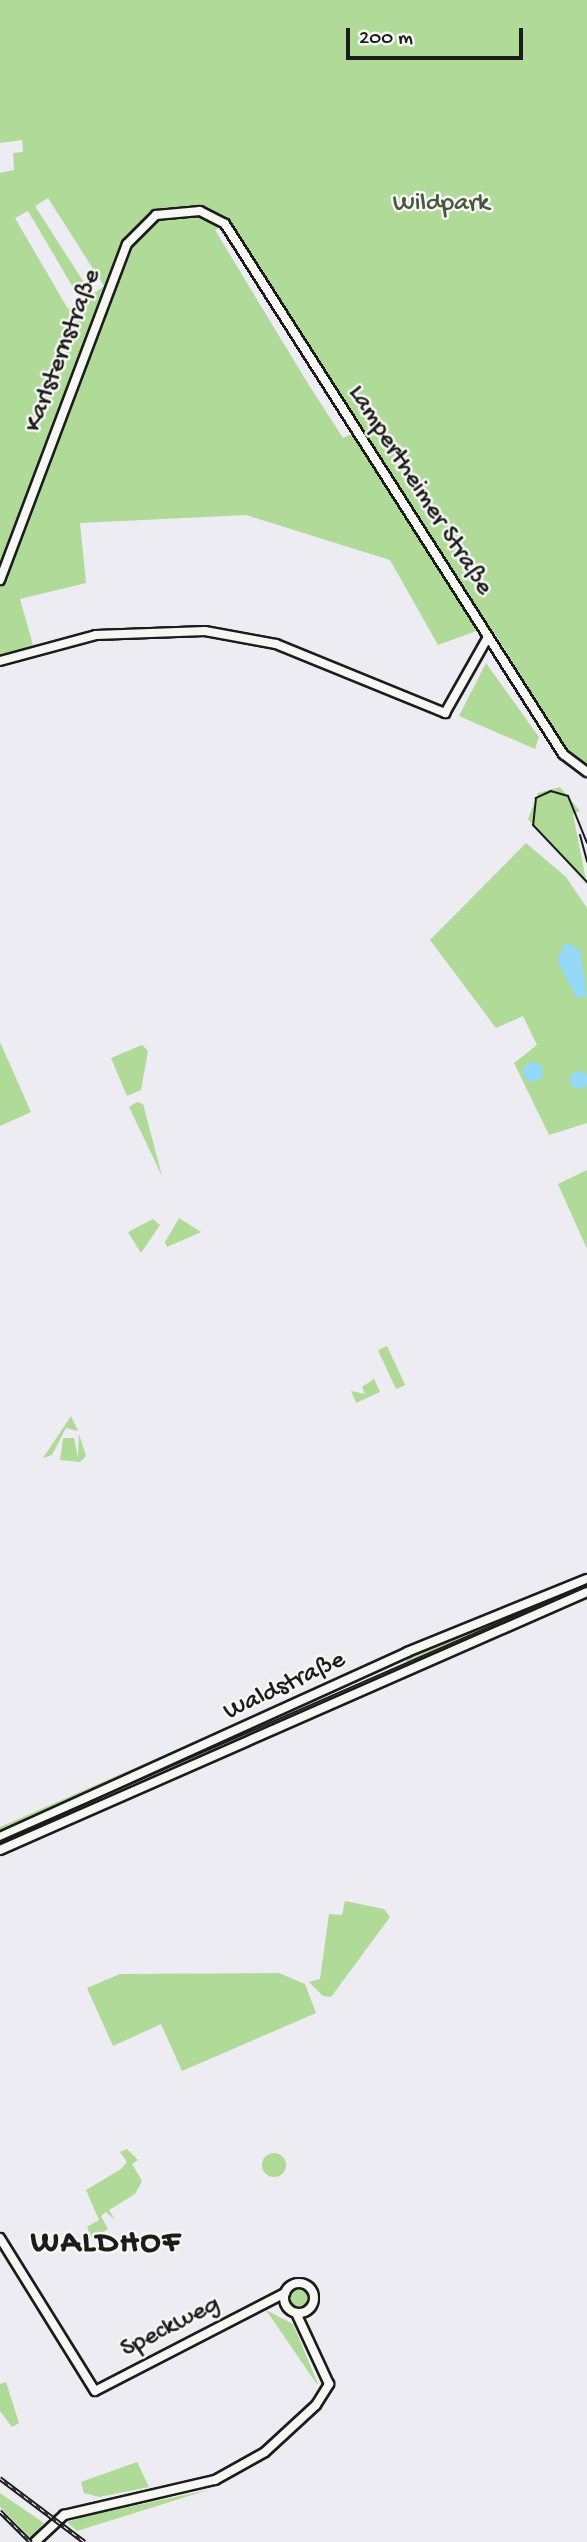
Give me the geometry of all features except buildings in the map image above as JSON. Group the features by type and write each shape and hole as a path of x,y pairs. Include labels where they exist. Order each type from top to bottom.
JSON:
{"street":[{"name":"Karlsternstraße","path":"0,580 127,244 140,226 171,209 200,211 225,224"},
{"name":"Lampertheimer Straße","path":"225,224 563,754 587,772"},
{"path":"0,661 116,632 216,633 341,666 445,713 488,637"},
{"name":"Waldstraße","path":"0,1837 407,1652 587,1578"},
{"name":"Waldstraße","path":"0,1850 587,1592"},
{"name":"Speckweg","path":"0,2238 95,2390 285,2293 295,2283 310,2287 314,2300 307,2311"},
{"path":"35,2542 64,2515 215,2480 255,2460 327,2392 328,2371 296,2313 285,2304 285,2293"},
{"name":"Speckweg","path":"266,2303 285,2304"},
{"path":"296,2313 307,2311 310,2339"}],"green space":[{"name":"Wildpark","path":"0,0 587,0 587,764 566,747 490,626 438,645 390,560 246,515 80,523 86,583 20,599 33,645 0,658 0,173 14,170 13,153 23,152 22,140 0,143","holes":["48,198 104,286 92,295 35,206","28,211 81,301 68,309 15,218","224,224 354,433 343,438 215,230"]},
{"path":"486,663 539,737 535,749 459,716"},
{"path":"560,787 580,811 573,814 587,885 528,819 538,793"},
{"path":"526,843 566,877 587,908 587,1123 549,1135 514,1063 537,1045 523,1016 496,1028 430,940"},
{"path":"0,1042 31,1112 0,1126"},
{"path":"142,1045 148,1051 141,1090 127,1096 111,1058"},
{"path":"137,1102 143,1104 162,1176 129,1107"},
{"path":"587,1170 587,1249 558,1184"},
{"path":"179,1218 201,1232 167,1247 165,1242"},
{"path":"153,1219 160,1225 141,1253 128,1232"},
{"path":"387,1346 405,1385 396,1389 378,1350"},
{"path":"374,1379 380,1392 356,1403 351,1391 365,1394 362,1387"},
{"path":"71,1416 78,1431 66,1428 52,1455 43,1458"},
{"path":"79,1434 86,1456 80,1462 60,1460 63,1438 74,1438 78,1458"},
{"path":"587,1582 587,1589 408,1668 406,1658"},
{"path":"351,1673 295,1703 0,1832 0,1827"},
{"path":"345,1901 384,1909 390,1917 331,1997 323,1996 309,1982 320,1979 329,1914 342,1915"},
{"path":"279,1973 305,1984 316,2013 182,2071 161,2024 113,2046 87,1988 120,1974"},
{"path":"127,2149 138,2160 132,2164 142,2181 135,2194 109,2210 115,2220 106,2212 101,2216 108,2229 92,2239 87,2227 99,2220 86,2190 121,2169 127,2162 120,2152"},
{"path":"274,2153 285,2160 286,2165 279,2176 274,2177 263,2170 262,2165 269,2154"},
{"path":"295,2288 303,2288 309,2298 303,2308 295,2308 289,2302 289,2294"},
{"path":"266,2310 293,2324 318,2384 316,2383"},
{"path":"6,2382 19,2423 12,2427 0,2411 0,2384"},
{"path":"137,2462 149,2487 99,2497 84,2493 81,2482"},
{"path":"208,2490 77,2531 67,2522 86,2516"},
{"path":"0,2493 44,2523 31,2538 0,2507"}],"water":[{"path":"565,943 580,949 587,996 577,998 557,961"},
{"path":"533,1062 540,1065 543,1072 540,1079 533,1082 526,1079 523,1072 526,1065"},
{"path":"579,1071 585,1074 588,1080 585,1086 579,1089 573,1086 570,1080 573,1074"}],"tram line":[{"path":"587,843 568,796 551,791 536,798 533,825 587,882"},
{"path":"580,835 587,862"},
{"path":"0,1841 587,1584"}],"railway":[{"path":"0,2478 85,2542"},
{"path":"0,2511 31,2542"}],"district":[{"name":"WALDHOF","path":"106,2245"}]}
